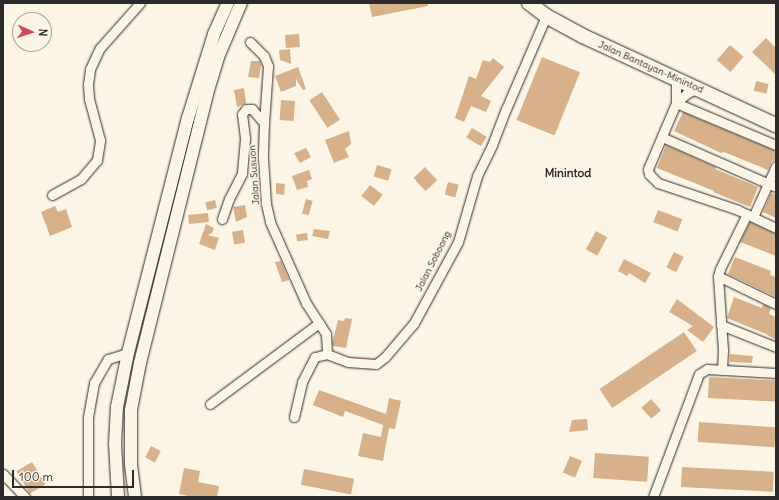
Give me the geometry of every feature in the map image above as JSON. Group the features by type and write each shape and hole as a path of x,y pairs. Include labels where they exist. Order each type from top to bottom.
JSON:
{"main road":[{"path":"118,497 115,444 117,407 128,353 188,118 214,34 228,3"},
{"path":"135,497 131,464 131,410 140,363 209,87 218,57 241,3"},
{"name":"Jalan Bantayan-Minintod","path":"531,4 546,16 583,36 776,125"}],"street":[{"path":"52,195 81,179 97,160 100,140 89,99 88,84 90,69 100,48 140,3"},
{"name":"Jalan Soboong","path":"327,354 348,362 376,364 385,357 414,323 458,242 477,176 492,145 546,16"},
{"path":"250,42 264,56 268,66 264,123"},
{"path":"676,78 676,103 648,169 651,177 658,182 750,215 776,228"},
{"path":"676,103 686,94 698,88"},
{"path":"676,103 776,146"},
{"name":"Jalan Susuon","path":"222,219 228,200 242,173 245,138 242,114 246,109 252,108 264,123 263,158 266,204 270,222 306,303 326,334 327,354"},
{"path":"662,138 772,186"},
{"path":"722,370 723,350 718,276 720,269 750,215 772,186 776,166"},
{"path":"718,276 776,304"},
{"path":"210,404 319,323"},
{"path":"721,325 776,347"},
{"path":"88,497 87,424 90,398 94,383 108,360 128,353"},
{"path":"294,417 302,382 309,366 315,357 327,354"},
{"path":"653,497 699,374 707,369 776,374"},
{"path":"3,474 25,497"}],"building":[{"path":"369,3 428,3 428,6 372,17"},
{"path":"299,34 300,47 286,48 285,35"},
{"path":"766,38 776,48 776,75 752,52"},
{"path":"730,45 744,57 730,72 717,60"},
{"path":"290,49 291,64 280,60 279,50"},
{"path":"542,57 580,72 555,135 517,120"},
{"path":"493,58 504,67 481,96 491,101 486,112 471,106 464,122 455,118 469,76 476,79 483,60 490,62"},
{"path":"251,61 260,61 261,65 259,78 248,77"},
{"path":"298,67 306,89 303,90 296,79 296,86 281,92 275,76"},
{"path":"756,81 769,84 766,94 754,91"},
{"path":"244,88 246,103 237,107 234,90"},
{"path":"322,92 340,120 327,128 309,100"},
{"path":"281,100 295,101 294,121 280,120"},
{"path":"683,112 776,151 776,160 772,161 768,170 724,152 721,153 674,131"},
{"path":"472,128 487,137 481,146 466,137"},
{"path":"349,131 351,144 345,149 349,157 334,163 325,140"},
{"path":"666,145 716,167 715,169 758,187 750,207 657,168"},
{"path":"306,148 311,157 300,163 294,153"},
{"path":"377,165 391,169 388,181 374,177"},
{"path":"425,167 437,180 426,191 413,178"},
{"path":"309,170 312,179 307,181 308,187 297,190 292,176"},
{"path":"448,182 459,185 455,197 445,195"},
{"path":"276,183 285,184 284,195 276,194"},
{"path":"370,185 383,195 374,206 361,196"},
{"path":"771,193 776,195 776,218 763,212"},
{"path":"306,199 313,201 309,215 302,213"},
{"path":"215,200 217,208 207,210 205,202"},
{"path":"245,205 247,217 236,222 233,207"},
{"path":"55,206 58,212 66,209 72,227 50,236 41,212"},
{"path":"658,210 682,219 678,231 653,222"},
{"path":"208,213 209,222 189,224 188,215"},
{"path":"750,222 776,234 776,256 740,242"},
{"path":"206,224 214,228 212,233 208,235 219,238 215,250 199,244"},
{"path":"314,229 330,231 328,239 312,236"},
{"path":"243,230 245,243 234,245 232,232"},
{"path":"596,231 607,237 597,256 586,249"},
{"path":"307,233 308,240 297,241 296,235"},
{"path":"674,252 684,257 676,272 666,267"},
{"path":"735,257 771,271 770,275 776,277 776,297 728,274"},
{"path":"624,259 651,273 645,283 629,273 627,276 618,271"},
{"path":"281,261 289,280 282,282 275,262"},
{"path":"734,297 762,308 763,304 771,308 769,314 776,317 776,340 766,334 727,318"},
{"path":"677,299 714,327 703,342 687,330 693,326 669,312"},
{"path":"345,318 352,319 346,348 333,346 332,344 338,320 344,321"},
{"path":"684,332 697,351 612,408 599,389"},
{"path":"730,354 753,356 752,363 730,362"},
{"path":"709,377 776,381 775,401 708,398"},
{"path":"319,390 386,414 389,398 401,401 395,429 389,428 383,461 358,456 363,433 381,437 383,425 345,411 343,417 313,405"},
{"path":"651,399 661,410 651,419 641,408"},
{"path":"587,419 588,430 569,432 572,420"},
{"path":"699,422 776,427 774,447 698,442"},
{"path":"151,446 161,451 155,463 145,458"},
{"path":"595,453 649,457 647,482 593,478"},
{"path":"570,456 582,461 575,478 563,473"},
{"path":"32,462 45,484 30,494 17,471"},
{"path":"682,467 774,472 773,492 681,487"},
{"path":"184,468 200,471 198,482 219,486 217,497 193,497 179,494"},
{"path":"304,469 354,479 351,494 301,485"}],"district":[{"name":"Minintod","path":"568,173"}]}
